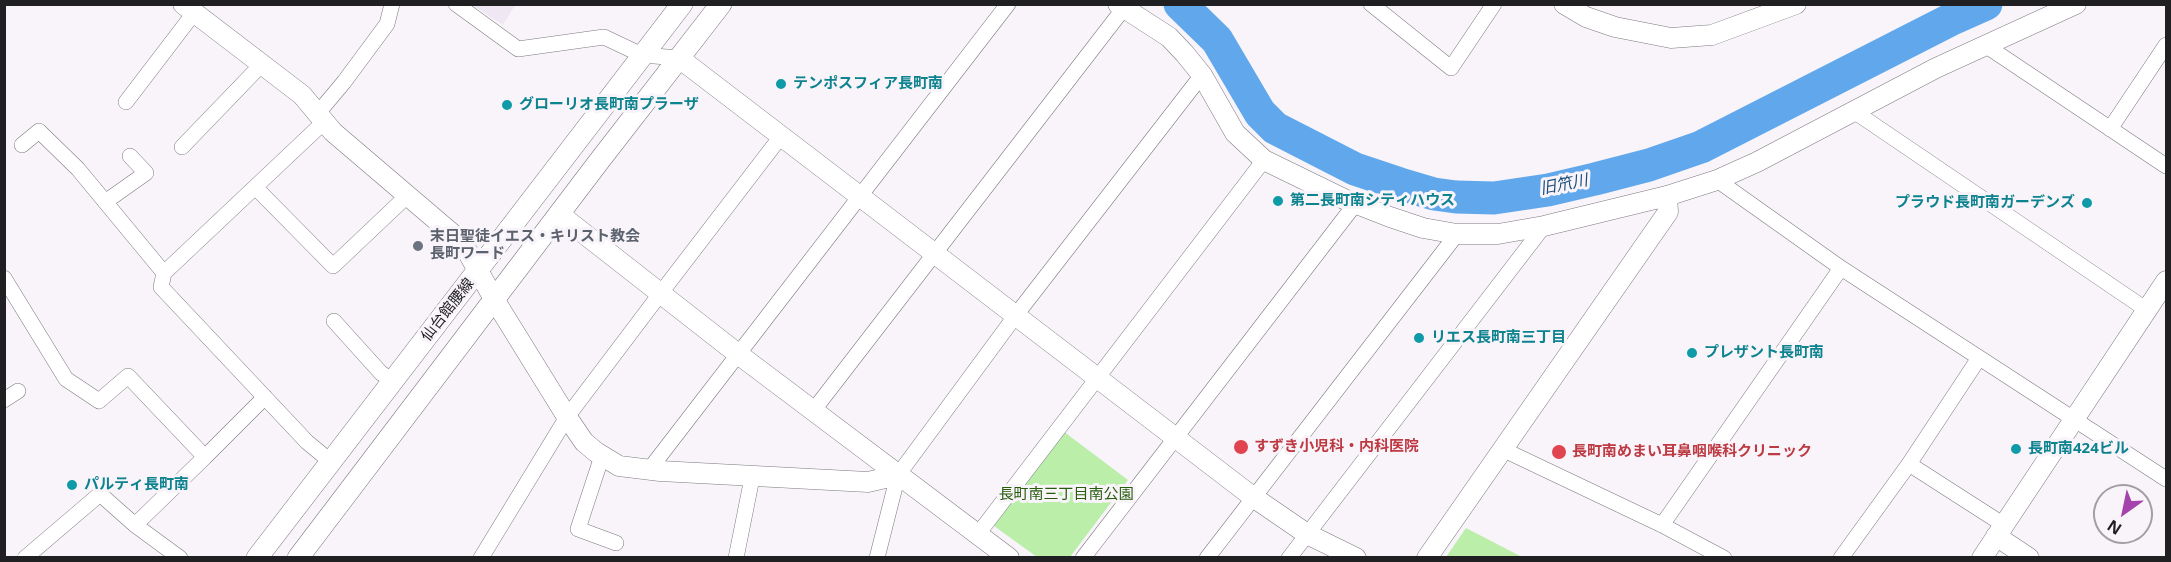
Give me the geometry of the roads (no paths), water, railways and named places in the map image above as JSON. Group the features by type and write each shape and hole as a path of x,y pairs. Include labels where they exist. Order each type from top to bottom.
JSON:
{"main road":[{"name":"仙台館腰線","path":"257,558 682,4"},
{"name":"仙台館腰線","path":"298,558 721,4"}],"street":[{"path":"330,461 307,442 161,287 164,273 256,188 321,117 387,24 392,4"},
{"path":"456,4 518,49 603,37 642,55 679,58 1252,497 1307,534 1356,558"},
{"path":"649,470 1008,4"},
{"path":"1371,4 1451,68 1494,4"},
{"path":"1564,4 1586,17 1615,27 1671,38 1712,35 1796,4"},
{"path":"813,411 936,254 1121,6 1169,37 1202,75 1235,133 1264,160 1356,203 1424,228 1457,234 1498,234 1544,226 1667,196 1717,180 1756,162 1852,110 1985,45 2076,4"},
{"path":"126,102 189,9 302,95 321,117 462,242 477,272 584,442 619,466 752,478 868,482 898,475"},
{"path":"1985,45 2166,166"},
{"path":"2110,129 2166,45"},
{"path":"182,147 262,63"},
{"path":"877,558 898,475 1016,315 1202,75"},
{"path":"1852,110 2147,310"},
{"path":"22,145 39,131 78,169 164,273"},
{"path":"481,558 567,417 782,135"},
{"path":"105,202 146,173 130,156"},
{"path":"978,534 1264,160"},
{"path":"1717,180 1841,268 2166,479"},
{"path":"256,188 333,266 408,195"},
{"path":"1427,558 1668,212 1667,196"},
{"path":"1083,558 1356,203"},
{"path":"559,214 738,354 1009,558"},
{"path":"1290,558 1544,226"},
{"path":"1207,558 1457,234"},
{"path":"1662,525 1841,268"},
{"path":"1982,558 2166,280"},
{"path":"6,284 66,379 99,401 128,376 205,457"},
{"path":"334,321 381,373 393,381"},
{"path":"1841,558 1909,464 1979,358"},
{"path":"4,400 18,391"},
{"path":"135,525 265,397"},
{"path":"1502,449 1662,525 1724,558"},
{"path":"602,456 579,529 616,543"},
{"path":"1909,464 2000,530 2029,558"},
{"path":"736,558 752,478"},
{"path":"25,558 100,494 135,525 180,558"}],"waterway":[{"name":"旧笊川","path":"1180,4 1217,40 1260,113 1275,128 1355,169 1400,184 1434,194 1494,198 1548,190 1595,179 1649,165 1701,147 1950,20 1986,4"}],"place":[{"name":"テンポスフィア長町南","path":"781,84"},
{"name":"グローリオ長町南プラーザ","path":"507,105"},
{"name":"第二長町南シティハウス","path":"1278,201"},
{"name":"プラウド長町南ガーデンズ","path":"2087,203"},
{"name":"末日聖徒イエス・キリスト教会 長町ワード","path":"418,246"},
{"name":"リエス長町南三丁目","path":"1419,338"},
{"name":"プレザント長町南","path":"1692,353"},
{"name":"すずき小児科・内科医院","path":"1241,447"},
{"name":"長町南424ビル","path":"2016,449"},
{"name":"長町南めまい耳鼻咽喉科クリニック","path":"1559,452"},
{"name":"パルティ長町南","path":"72,485"}],"park label":[{"name":"長町南三丁目南公園","path":"1066,495"}]}
